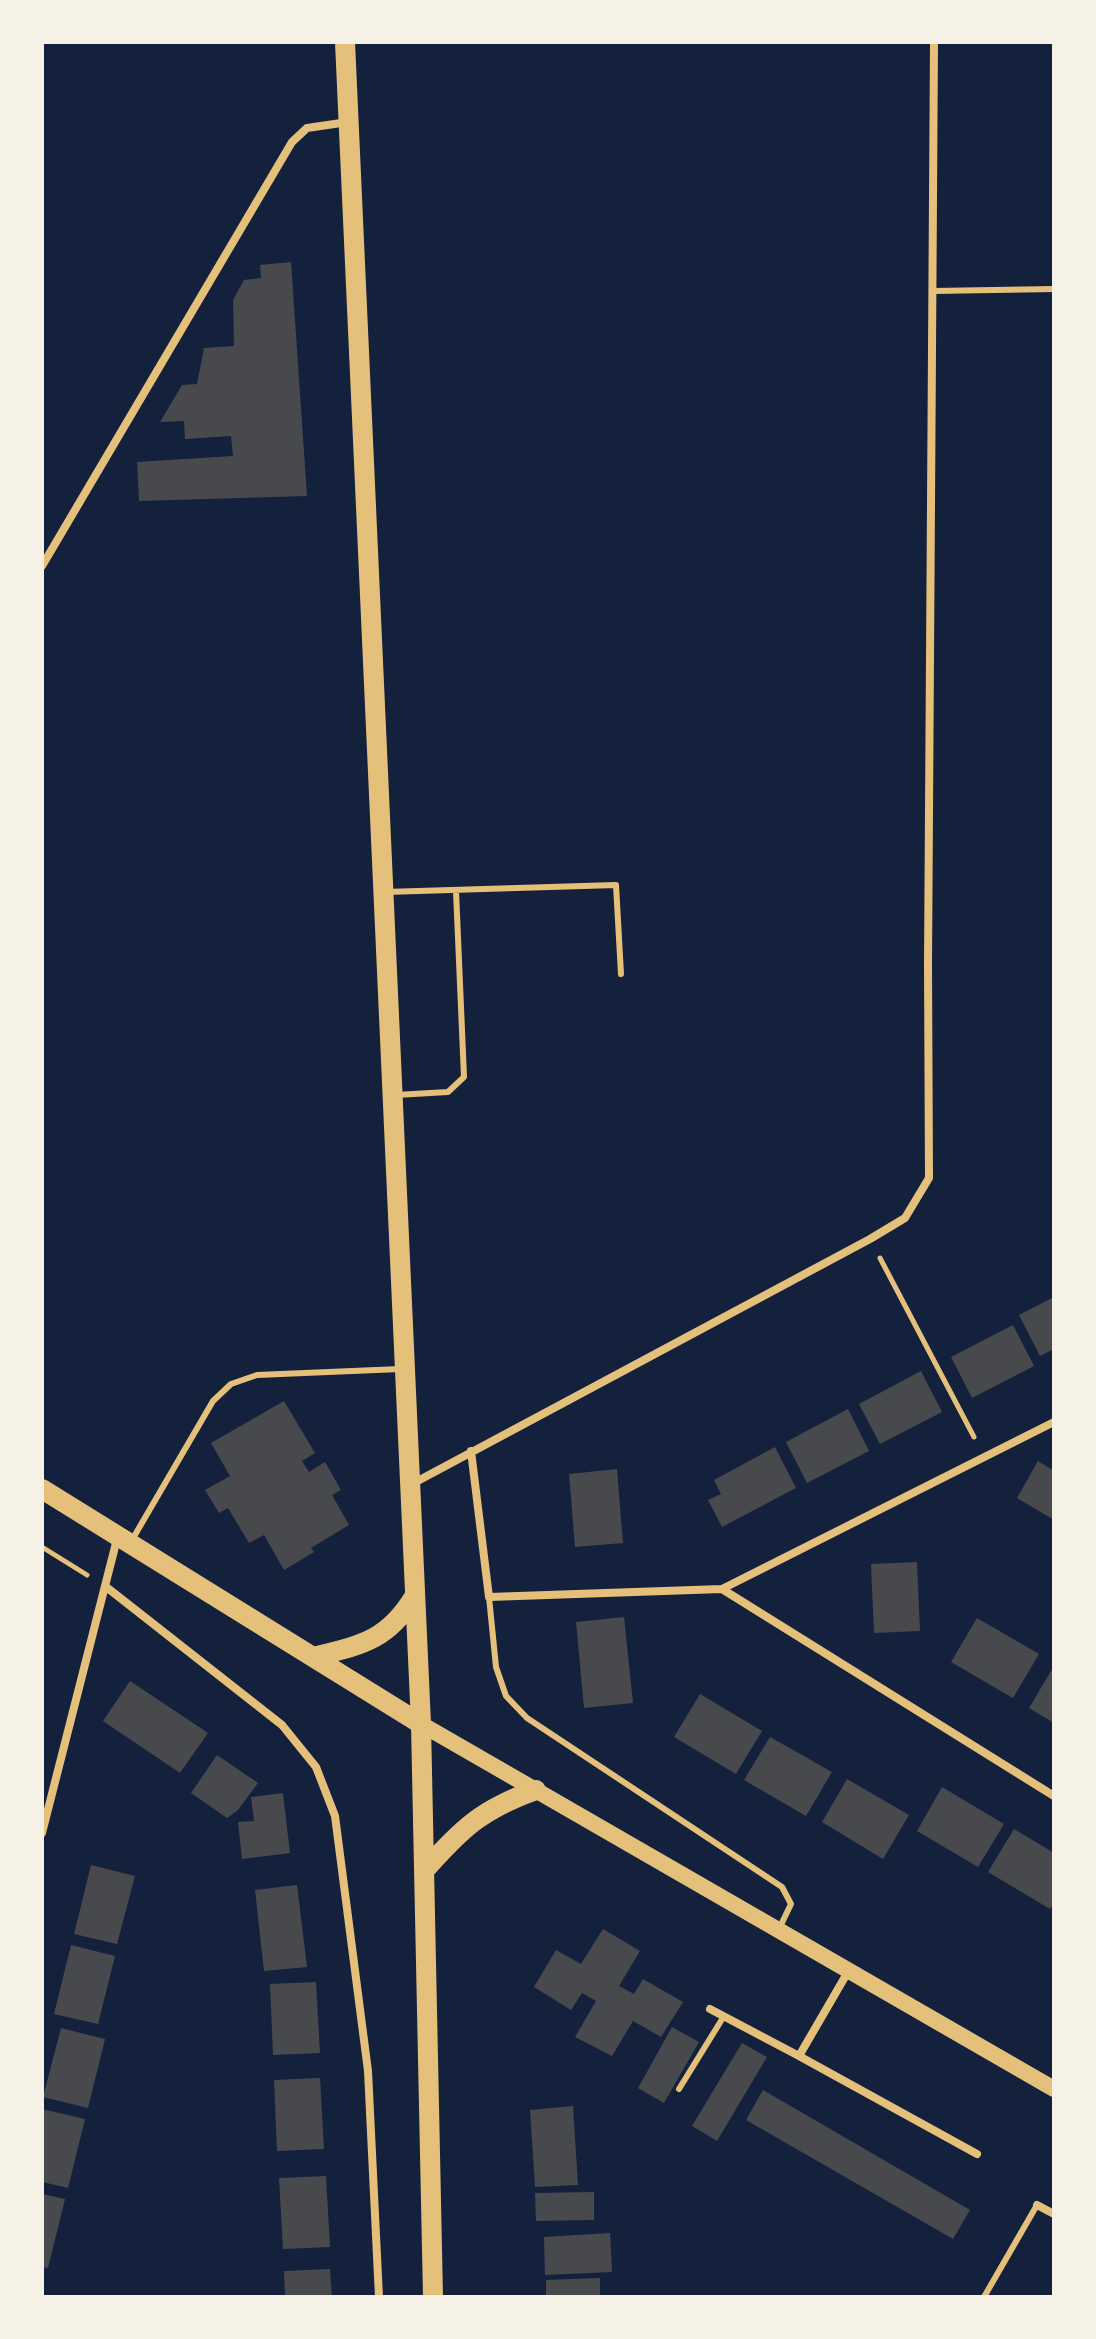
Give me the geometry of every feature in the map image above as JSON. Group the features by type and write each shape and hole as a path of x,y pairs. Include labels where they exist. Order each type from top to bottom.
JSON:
{"main road":[{"path":"345,42 421,1724 433,2297"},
{"path":"42,1489 421,1724 1054,2089"},
{"path":"313,1657 357,1646 379,1636 401,1618 414,1597"},
{"path":"424,1871 455,1836 480,1815 506,1800 536,1790"}],"street":[{"path":"409,1485 870,1239 905,1218 929,1178 934,42"},
{"path":"42,566 292,142 307,128 349,122"},
{"path":"471,1451 489,1597 722,1589 1054,1422"},
{"path":"42,1833 105,1586 124,1539"},
{"path":"105,1586 282,1725 316,1767 335,1816 368,2071 379,2297"},
{"path":"722,1589 1054,1796"},
{"path":"799,2056 850,1969"},
{"path":"710,2009 977,2154"},
{"path":"1037,2205 1054,2214"}],"lane":[{"path":"933,291 1054,289"},
{"path":"382,892 616,885 621,974"},
{"path":"392,1095 448,1092 464,1077 456,891"},
{"path":"124,1539 213,1401 231,1384 257,1375 404,1368"},
{"path":"489,1597 496,1667 506,1696 527,1718 782,1887 791,1904 779,1929"},
{"path":"679,2089 724,2016"},
{"path":"984,2297 1037,2205"}],"path":[{"path":"870,1239 984,1456"},
{"path":"42,1547 105,1586"}],"building":[{"path":"291,262 307,496 139,501 137,462 233,456 231,436 185,439 184,421 160,422 182,385 197,384 204,348 234,346 233,300 244,280 261,278 260,265"},
{"path":"1054,1297 1054,1349 1040,1356 1019,1315"},
{"path":"1013,1325 1034,1366 972,1398 951,1357"},
{"path":"921,1371 942,1412 880,1444 859,1404"},
{"path":"284,1401 315,1453 302,1461 309,1472 325,1462 341,1490 332,1495 349,1525 311,1548 314,1552 284,1570 264,1535 249,1543 228,1508 219,1513 205,1490 230,1476 211,1443"},
{"path":"848,1409 869,1451 807,1483 786,1442"},
{"path":"775,1447 796,1488 722,1527 708,1500 721,1494 714,1480"},
{"path":"1038,1461 1054,1471 1054,1520 1017,1498"},
{"path":"617,1469 623,1543 575,1547 569,1474"},
{"path":"917,1562 920,1631 874,1633 871,1564"},
{"path":"624,1617 633,1703 584,1708 576,1622"},
{"path":"977,1618 1039,1654 1013,1698 951,1662"},
{"path":"1054,1666 1054,1723 1029,1708"},
{"path":"130,1681 208,1733 180,1773 103,1721"},
{"path":"700,1694 762,1731 736,1774 674,1737"},
{"path":"770,1737 832,1772 806,1816 744,1780"},
{"path":"217,1755 258,1783 238,1810 227,1818 191,1793"},
{"path":"847,1779 909,1815 883,1859 822,1822"},
{"path":"942,1787 1004,1824 978,1867 917,1831"},
{"path":"283,1793 290,1853 242,1859 238,1822 254,1821 251,1797"},
{"path":"1014,1829 1054,1853 1054,1902 1050,1909 988,1872"},
{"path":"91,1865 135,1876 117,1944 74,1934"},
{"path":"297,1885 307,1967 264,1971 255,1890"},
{"path":"603,1929 640,1951 619,1986 634,1994 643,1979 683,2002 661,2037 633,2021 612,2056 575,2037 596,2001 582,1993 571,2010 534,1987 556,1950 581,1964"},
{"path":"71,1945 115,1956 98,2024 54,2014"},
{"path":"316,1982 320,2053 273,2055 270,1984"},
{"path":"672,2027 699,2042 664,2103 638,2088"},
{"path":"61,2028 105,2039 88,2108 43,2097"},
{"path":"742,2043 767,2057 717,2141 692,2126"},
{"path":"320,2078 324,2149 277,2151 274,2080"},
{"path":"763,2090 970,2210 953,2239 746,2120"},
{"path":"573,2106 578,2185 535,2187 530,2110"},
{"path":"42,2109 85,2119 68,2188 42,2182"},
{"path":"326,2176 330,2247 283,2249 279,2178"},
{"path":"594,2192 594,2220 536,2221 535,2193"},
{"path":"42,2194 65,2199 48,2268 42,2267"},
{"path":"610,2233 612,2272 545,2275 544,2237"},
{"path":"330,2269 332,2297 285,2297 284,2271"},
{"path":"600,2278 600,2297 546,2297 546,2280"}]}
